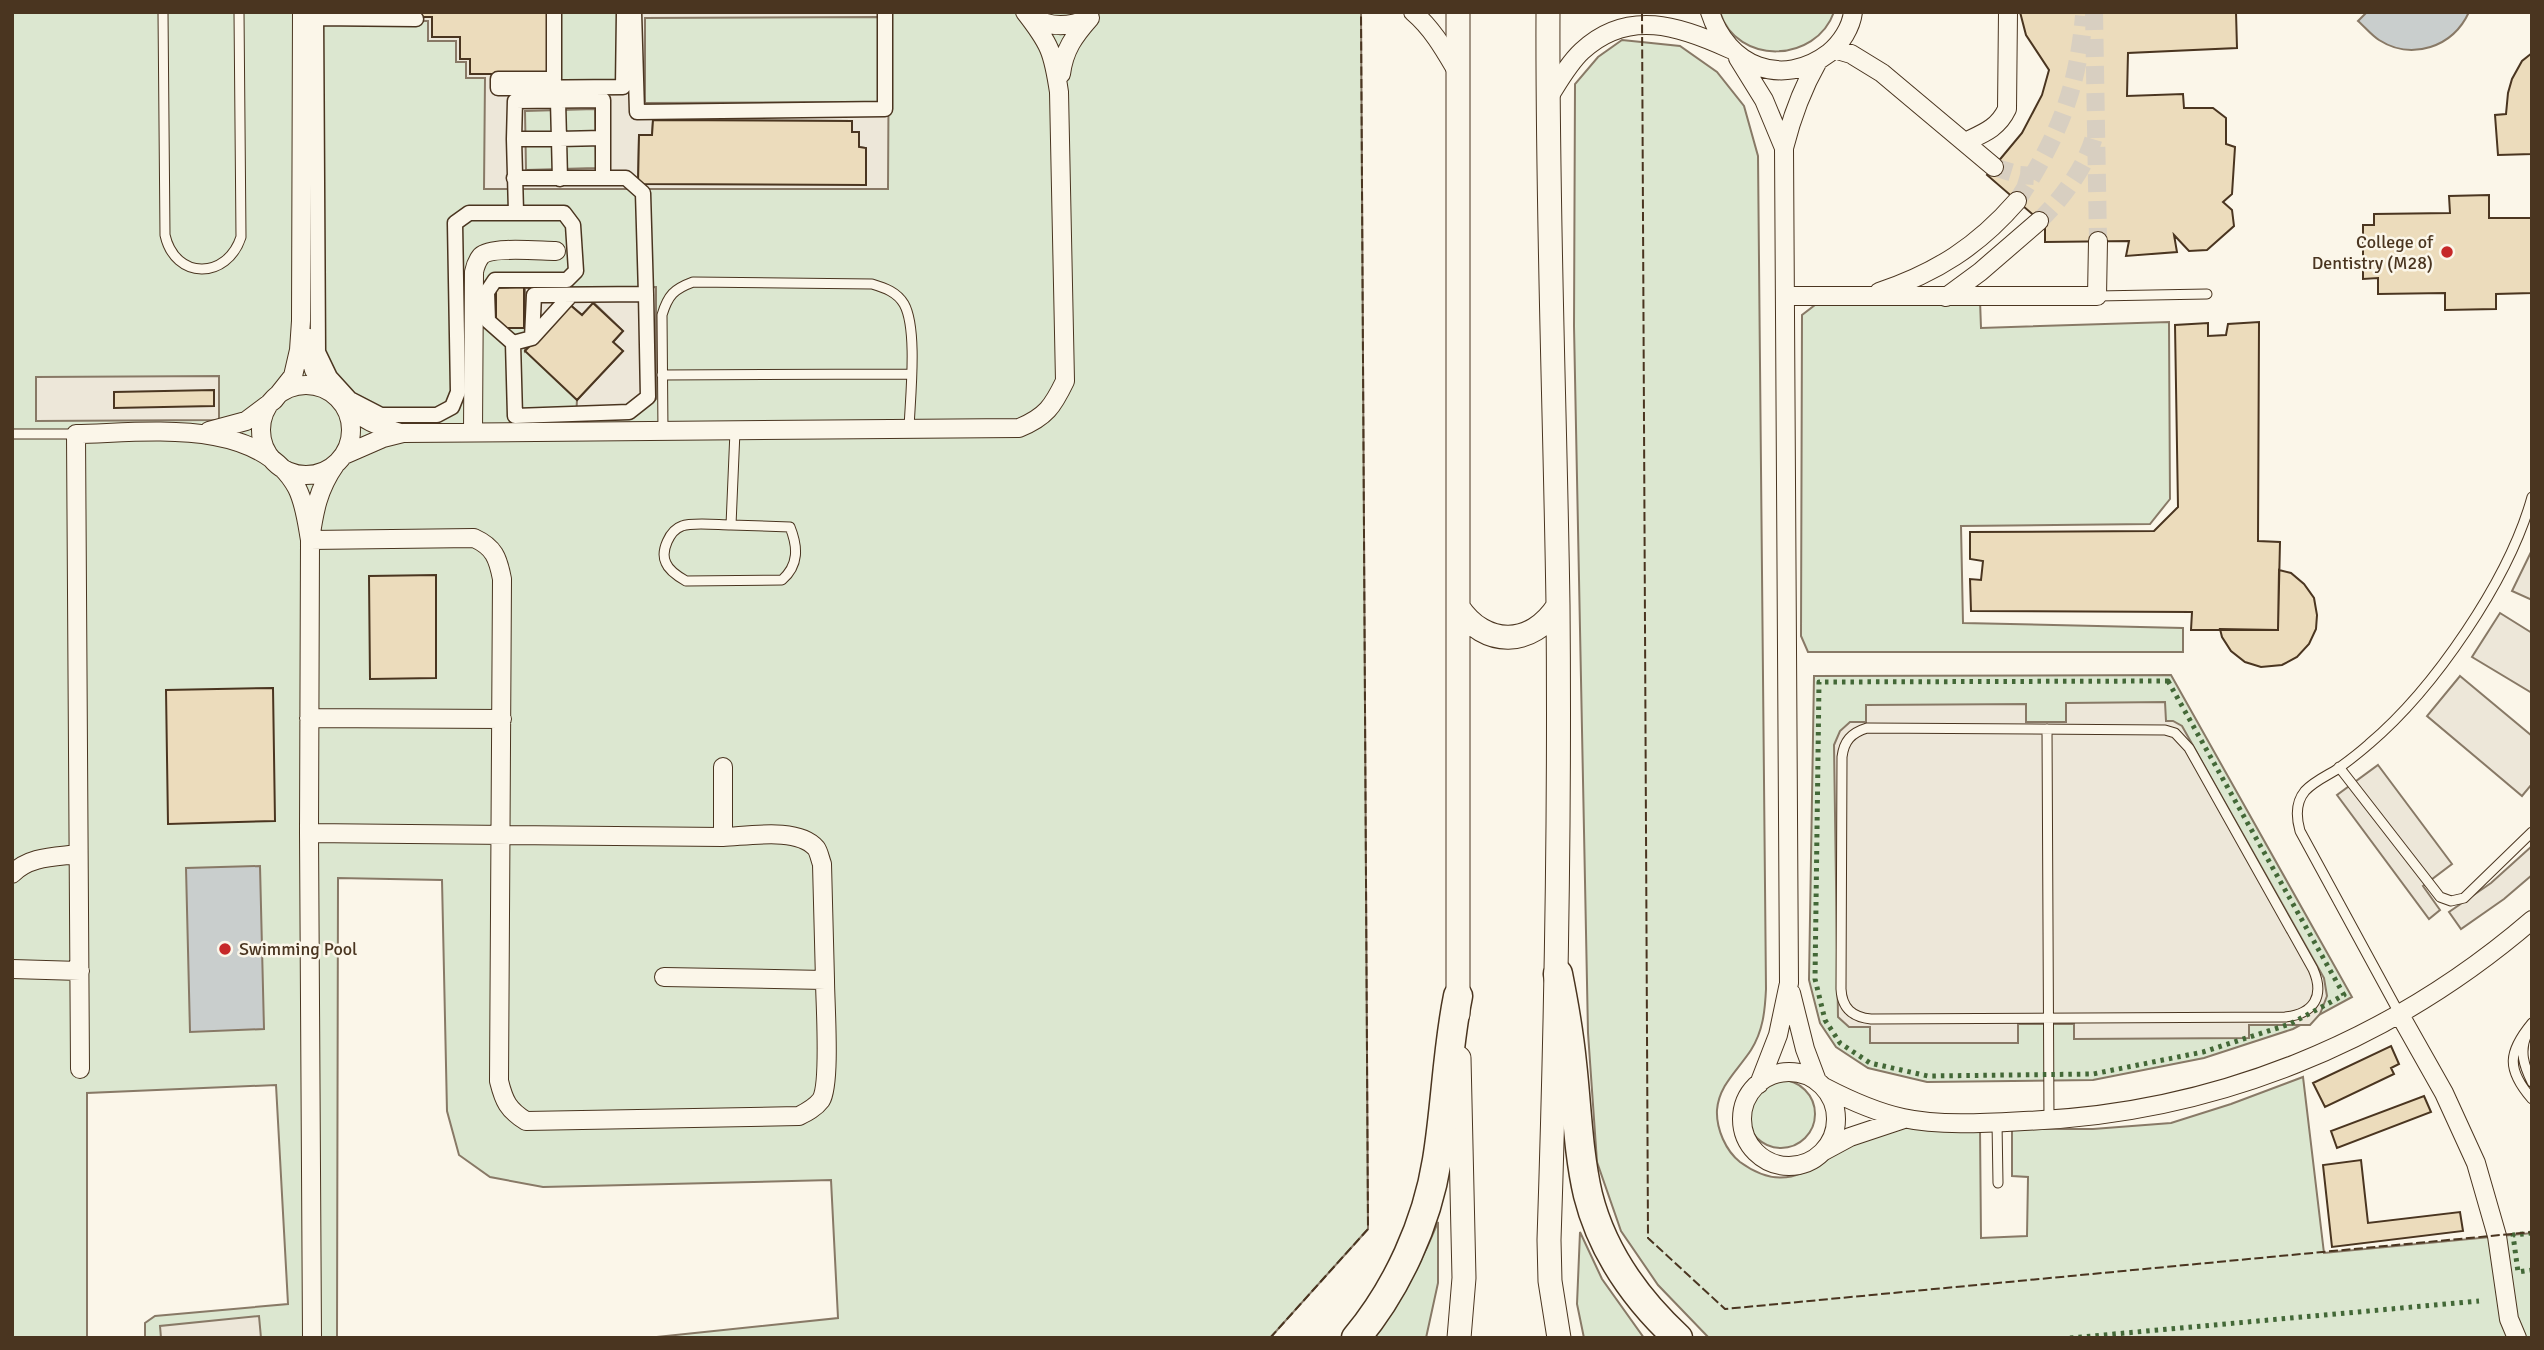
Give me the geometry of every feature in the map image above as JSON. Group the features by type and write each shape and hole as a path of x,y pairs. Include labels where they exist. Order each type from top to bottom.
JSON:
{"main road":[{"path":"1558,974 1568,1027 1580,1153 1589,1198 1604,1240 1626,1280 1654,1315 1678,1338"},
{"path":"1356,1338 1389,1291 1410,1249 1426,1206 1437,1161 1447,1058 1458,996"}],"street":[{"path":"554,12 554,79 498,79 498,88 622,87 624,12"},
{"path":"634,12 637,112 885,109 885,12"},
{"path":"1025,12 1049,24 1063,26 1077,24 1094,15"},
{"path":"80,1069 76,434 198,433 225,436 248,445 291,473 306,475 321,472 383,438 403,433 1019,428 1036,421 1054,405 1065,381 1059,92 1054,57 1044,36 1025,12"},
{"path":"1413,12 1439,41 1458,73"},
{"path":"1458,12 1458,996 1464,1278 1459,1338"},
{"path":"1548,12 1547,100 1558,606 1558,974 1549,1240 1550,1281 1559,1338"},
{"path":"1710,12 1717,32 1763,100 1784,148"},
{"path":"1547,100 1582,51 1601,37 1622,27 1642,23 1674,27 1733,52 1755,66 1776,71 1798,69 1818,61 1834,48 1845,34 1853,12"},
{"path":"1965,142 1993,129 2002,120 2007,108 2008,12"},
{"path":"312,14 416,19"},
{"path":"312,14 318,352 330,377 350,399 380,415 437,415 452,407 458,392 455,223 468,213 516,212 564,214 573,225 576,271 567,280 495,280 487,292 488,321 513,343 514,416 629,412 649,397 643,193 626,178 514,178"},
{"path":"310,540 305,510 296,487 268,454 262,433 265,412 293,376 299,350 312,14"},
{"path":"1059,92 1063,57 1073,37 1094,15"},
{"path":"1834,48 1851,54 1882,72 1994,167"},
{"path":"1759,1084 1778,1035 1789,983 1784,148 1802,89 1818,61"},
{"path":"516,212 515,102 603,100 603,178"},
{"path":"558,101 560,179"},
{"path":"514,139 603,138"},
{"path":"1866,296 1923,275 1965,251 1993,228 2017,201"},
{"path":"1946,297 1980,272 2039,221"},
{"path":"1786,296 2097,296 2098,241"},
{"path":"473,432 476,264 480,257 494,251 555,251"},
{"path":"532,338 534,295 646,294"},
{"path":"513,343 532,338 570,295"},
{"path":"301,321 314,370 349,415 351,429 350,443 318,495 310,540 312,1338"},
{"path":"198,433 246,421 295,387 308,385 337,398 360,418 381,428 403,433"},
{"path":"309,834 502,834 723,837 788,835 804,838 817,850 822,864 825,1080 822,1098 813,1109 799,1116 526,1121 512,1112 504,1101 499,1081 502,834 502,579 498,558 488,545 474,538 310,540"},
{"path":"1458,607 1465,618 1485,632 1508,637 1532,632 1543,625 1558,606"},
{"path":"309,718 502,719"},
{"path":"723,767 723,837"},
{"path":"12,874 33,860 78,854"},
{"path":"1904,1119 1850,1137 1811,1161 1794,1166 1777,1165 1762,1158 1750,1146 1744,1130 1743,1113 1748,1097 1759,1084 1782,1073 1794,1073 1850,1100 1904,1119 1997,1123 2049,1121 2110,1114 2171,1102 2231,1087 2346,1043 2451,984 2532,920"},
{"path":"12,969 80,971"},
{"path":"664,977 825,979"},
{"path":"1789,983 1805,1049 1821,1084 1833,1102 1836,1119 1833,1136 1824,1151"},
{"path":"2400,1015 2444,1093 2476,1163 2497,1237 2509,1319 2517,1338"},
{"path":"2506,1338 2509,1319"}],"lane":[{"path":"163,12 164,235 167,245 180,262 200,269 209,269 226,261 233,254 241,237 240,12"},
{"path":"663,432 662,315 667,298 677,288 693,282 872,284 890,289 903,301 911,320 909,429"},
{"path":"2097,296 2207,294"},
{"path":"662,374 910,374"},
{"path":"731,525 735,431"},
{"path":"12,434 76,434"},
{"path":"2400,1015 2300,831 2296,818 2298,804 2305,791 2370,743 2398,716 2466,631 2502,568 2531,502"},
{"path":"683,525 731,525 790,527 796,547 791,572 782,580 686,581 674,574 665,562 665,548 674,531 683,525"},
{"path":"1867,728 2047,730 2165,730 2183,739 2314,969 2319,991 2315,1002 2307,1011 2297,1016 2285,1017 1862,1018 1846,1008 1841,989 1842,757 1848,737 1867,728"},
{"path":"2047,730 2049,1121"},
{"path":"2339,767 2440,897 2451,901 2463,898 2532,832"},
{"path":"2531,1023 2522,1044 2524,1063 2532,1082"},
{"path":"2531,1023 2515,1044 2513,1065 2520,1085 2532,1099"},
{"path":"1997,1123 1998,1182"}],"green space":[{"path":"12,12 1361,12 1368,1229 1270,1338 647,1338 838,1318 831,1180 543,1187 490,1177 459,1155 447,1111 442,880 338,878 337,1338 143,1338 145,1323 155,1316 288,1304 276,1085 87,1093 87,1338 12,1338"},
{"path":"1720,12 1834,12 1825,29 1811,41 1795,49 1777,51 1759,49 1742,42 1729,30"},
{"path":"1622,40 1680,46 1717,72 1744,106 1758,156 1766,989 1758,1036 1725,1085 1717,1110 1718,1125 1730,1152 1740,1162 1762,1174 1781,1178 1815,1166 1864,1134 1884,1127 1980,1128 1981,1238 2027,1236 2028,1177 2012,1176 2012,1129 2093,1129 2171,1123 2303,1077 2324,1253 2532,1233 2532,1338 1709,1338 1658,1285 1621,1231 1597,1162 1588,1033 1574,326 1575,84 1598,57"},
{"path":"1980,300 1981,328 2169,322 2170,499 2150,524 1961,526 1963,623 2183,628 2183,652 1808,652 1801,636 1802,315 1815,305"},
{"path":"2171,675 2352,997 2293,1029 2204,1058 2093,1080 1927,1082 1868,1068 1836,1047 1820,1023 1809,980 1814,676"},
{"path":"1774,1080 1788,1080 1800,1085 1810,1095 1815,1114 1810,1133 1800,1143 1788,1148 1774,1148 1762,1143 1752,1133 1747,1121 1747,1107 1752,1095 1762,1085"},
{"path":"1438,1222 1438,1283 1426,1338 1374,1338 1410,1282"},
{"path":"1580,1232 1602,1279 1644,1338 1584,1338 1577,1304"}],"shaded area":[{"path":"416,12 420,12 420,17 432,17 432,37 460,37 460,58 470,59 470,74 549,74 498,79 622,87 624,12 889,12 888,189 484,189 485,78 466,78 466,62 456,62 456,41 428,41 428,21 416,21","holes":["879,17 879,102 645,103 645,18","595,109 596,168 526,170 525,111","653,120 852,121 852,132 859,133 859,147 866,148 866,184 638,183 639,136 652,135"]},
{"path":"2367,12 2469,12 2453,34 2442,42 2418,50 2392,46 2376,38 2358,21"},
{"path":"656,287 656,399 634,417 576,417 577,400 623,351 613,342 623,331 594,303 582,315 569,304 525,351 525,288"},
{"path":"219,376 219,420 36,421 36,377"},
{"path":"2532,550 2532,600 2512,591"},
{"path":"2500,613 2532,633 2532,693 2472,657"},
{"path":"2460,676 2532,736 2532,784 2522,796 2427,716"},
{"path":"2165,702 2166,721 2182,726 2324,978 2327,996 2320,1014 2310,1025 2249,1025 2249,1038 2074,1039 2074,1024 2018,1024 2018,1043 1870,1043 1870,1027 1849,1027 1838,1017 1834,745 1840,731 1850,722 1866,722 1866,705 2026,704 2026,722 2066,722 2066,703"},
{"path":"2378,765 2452,864 2423,886 2440,910 2429,919 2337,795"},
{"path":"2532,846 2532,875 2504,899 2461,929 2449,912 2491,883"},
{"name":"Swimming Pool","path":"260,866 264,1029 190,1032 186,868"},
{"path":"259,1316 261,1338 161,1338 160,1326"}],"building":[{"path":"420,12 550,12 549,74 470,74 470,59 460,59 460,37 432,37 432,17 419,17"},
{"path":"2020,12 2236,12 2237,48 2128,53 2127,96 2183,94 2184,108 2213,108 2226,118 2226,144 2235,147 2232,194 2223,202 2232,210 2234,226 2207,250 2189,251 2174,235 2177,252 2126,256 2129,241 2045,242 2045,225 1987,175 2022,133 2042,95 2049,70 2026,35"},
{"path":"2532,53 2532,154 2498,155 2495,115 2506,114 2512,79 2522,61"},
{"path":"653,120 852,121 852,132 859,132 859,147 866,148 866,185 638,184 639,135 652,135"},
{"name":"College of Dentistry (M28)","path":"2489,195 2489,218 2532,218 2532,293 2496,294 2496,309 2445,310 2445,293 2378,294 2378,278 2363,279 2363,225 2374,225 2374,214 2450,213 2449,196"},
{"path":"524,287 524,328 496,328 496,288"},
{"path":"593,303 623,331 613,342 623,351 577,400 525,351 569,304 582,315"},
{"path":"2259,322 2258,541 2280,542 2278,630 2191,630 2192,612 1971,611 1970,579 1981,580 1983,561 1970,559 1970,532 2154,531 2178,507 2175,325 2208,323 2208,336 2226,335 2228,324"},
{"path":"214,390 214,406 114,408 114,392"},
{"path":"2279,570 2291,573 2304,584 2314,598 2316,629 2309,644 2297,657 2282,665 2261,667 2245,662 2231,651 2220,629 2278,630"},
{"path":"436,575 436,678 370,679 369,576"},
{"path":"273,688 275,821 168,824 166,690"},
{"path":"2391,1046 2399,1064 2391,1068 2394,1074 2325,1107 2313,1083"},
{"path":"2424,1096 2431,1112 2337,1148 2331,1131"},
{"path":"2361,1160 2368,1223 2460,1212 2463,1231 2332,1247 2323,1165"}],"tunnel":[{"path":"2094,12 2098,241"},
{"path":"2017,201 2044,156 2071,91 2084,16"},
{"path":"2039,221 2072,182 2094,137"},
{"path":"1994,167 2034,176"}],"hedge":[{"path":"2168,681 2344,995 2290,1024 2203,1052 2093,1074 1928,1076 1870,1063 1840,1043 1825,1020 1815,979 1819,682 2168,681"},
{"path":"2532,1233 2513,1235 2518,1272 2532,1270"},
{"path":"2070,1338 2479,1301"}],"fence":[{"path":"1270,1338 1368,1229 1361,12"},
{"path":"1642,12 1648,1238 1725,1309 2532,1232"}],"place":[{"name":"College of Dentistry (M28)","path":"2447,252"},
{"name":"Swimming Pool","path":"225,949"}]}
